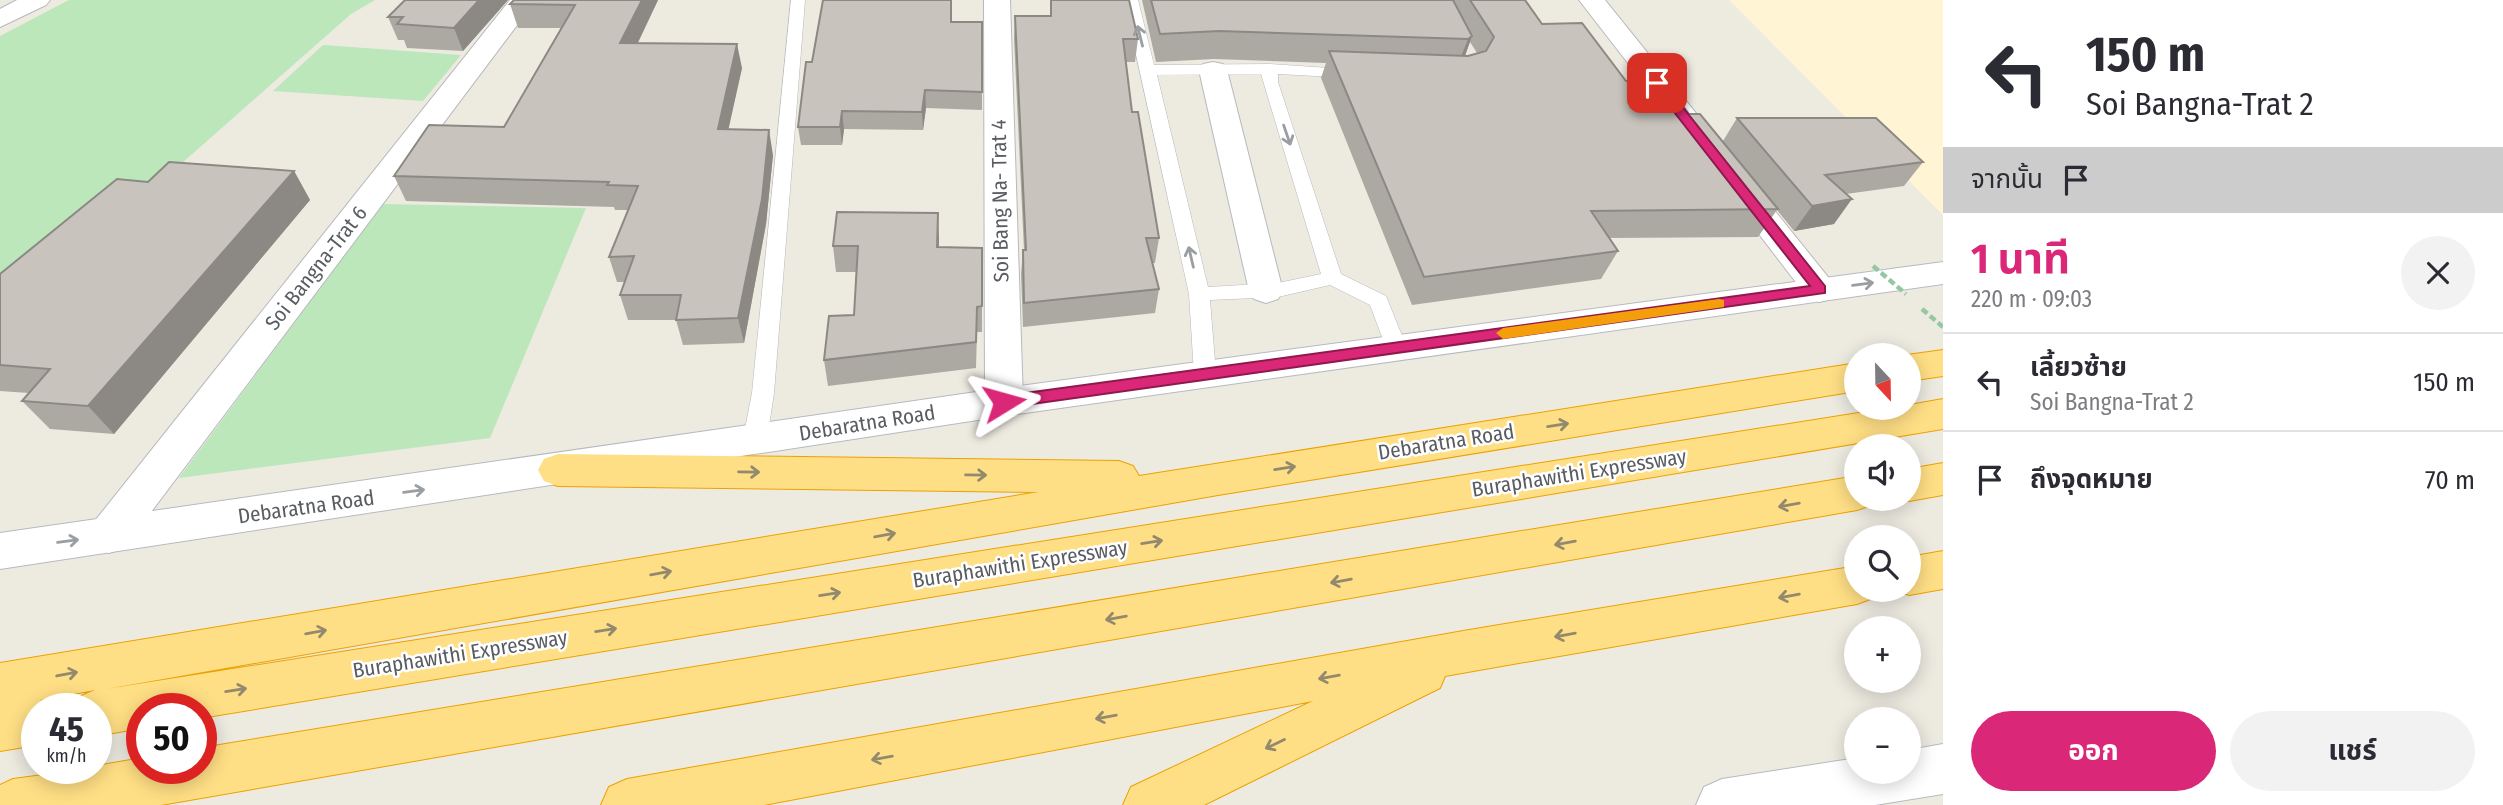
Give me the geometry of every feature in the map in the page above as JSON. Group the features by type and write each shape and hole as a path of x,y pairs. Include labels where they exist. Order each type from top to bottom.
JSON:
{"highway":[{"path":"1922,367 1943,363"},
{"name":"Debaratna Road","path":"0,685 1217,479 1844,379"},
{"name":"Buraphawithi Expressway","path":"112,710 1943,414"},
{"path":"558,470 1217,479"},
{"path":"1921,483 1943,479"},
{"path":"13,805 1844,495"},
{"path":"1921,574 1943,570"},
{"path":"627,805 1469,651 1844,587"},
{"path":"1149,805 1469,651"},
{"path":"0,728 21,725"}],"street":[{"path":"0,19 37,0"},
{"name":"Soi Bangna-Trat 6","path":"109,535 523,0"},
{"name":"Soi Bang Na- Trat 4","path":"997,0 1004,402"},
{"path":"1592,0 1820,290"},
{"path":"1213,70 1266,291"},
{"name":"Debaratna Road","path":"0,551 1004,402 1943,273"},
{"path":"1722,805 1778,801 1943,769"}],"lane":[{"path":"755,439 763,393 799,0"},
{"path":"1131,0 1199,294 1205,374"},
{"path":"1148,70 1269,69 1376,74"},
{"path":"1269,69 1270,82 1332,278"},
{"path":"1199,294 1266,291 1332,278 1379,301 1396,348"}],"path":[{"path":"1873,266 1906,295"}],"shaded area":[{"path":"1729,0 1943,0 1943,215"}],"green space":[{"path":"69,0 375,0 351,14 37,291 0,291 0,36"},
{"path":"323,45 461,55 423,101 273,91"},
{"path":"383,204 586,208 490,438 179,478"}],"building":[{"path":"405,0 479,0 454,28 397,24 403,17 388,17"},
{"path":"514,0 642,0 620,43 737,44 718,129 769,130 762,199 738,318 676,320 681,295 620,295 634,256 609,257 638,186 607,185 609,182 394,176 429,125 504,127 575,5 510,4"},
{"path":"823,0 951,0 951,22 982,22 982,92 925,90 922,112 842,111 840,127 798,127 806,62 812,62"},
{"path":"1051,0 1129,0 1138,39 1123,39 1132,112 1138,112 1159,238 1146,238 1159,289 1024,303 1023,250 1026,250 1015,16 1051,16"},
{"path":"1151,0 1453,0 1472,36 1468,39 1219,31 1160,34"},
{"path":"1470,0 1525,0 1542,24 1582,23 1626,81 1664,81 1689,114 1700,114 1778,209 1591,211 1618,251 1424,277 1329,51 1468,56 1486,51 1494,37"},
{"path":"1737,118 1876,118 1923,162 1825,175 1852,199 1812,206"},
{"path":"169,162 294,171 88,406 22,401 50,369 0,365 0,274 117,179 148,182"},
{"path":"837,212 938,213 937,247 982,248 982,306 977,307 976,342 824,360 829,316 854,315 858,246 833,246"}],"slow traffic":[{"path":"1503,333 1719,304"}],"route":[{"path":"1004,402 1820,290 1657,83"}]}
